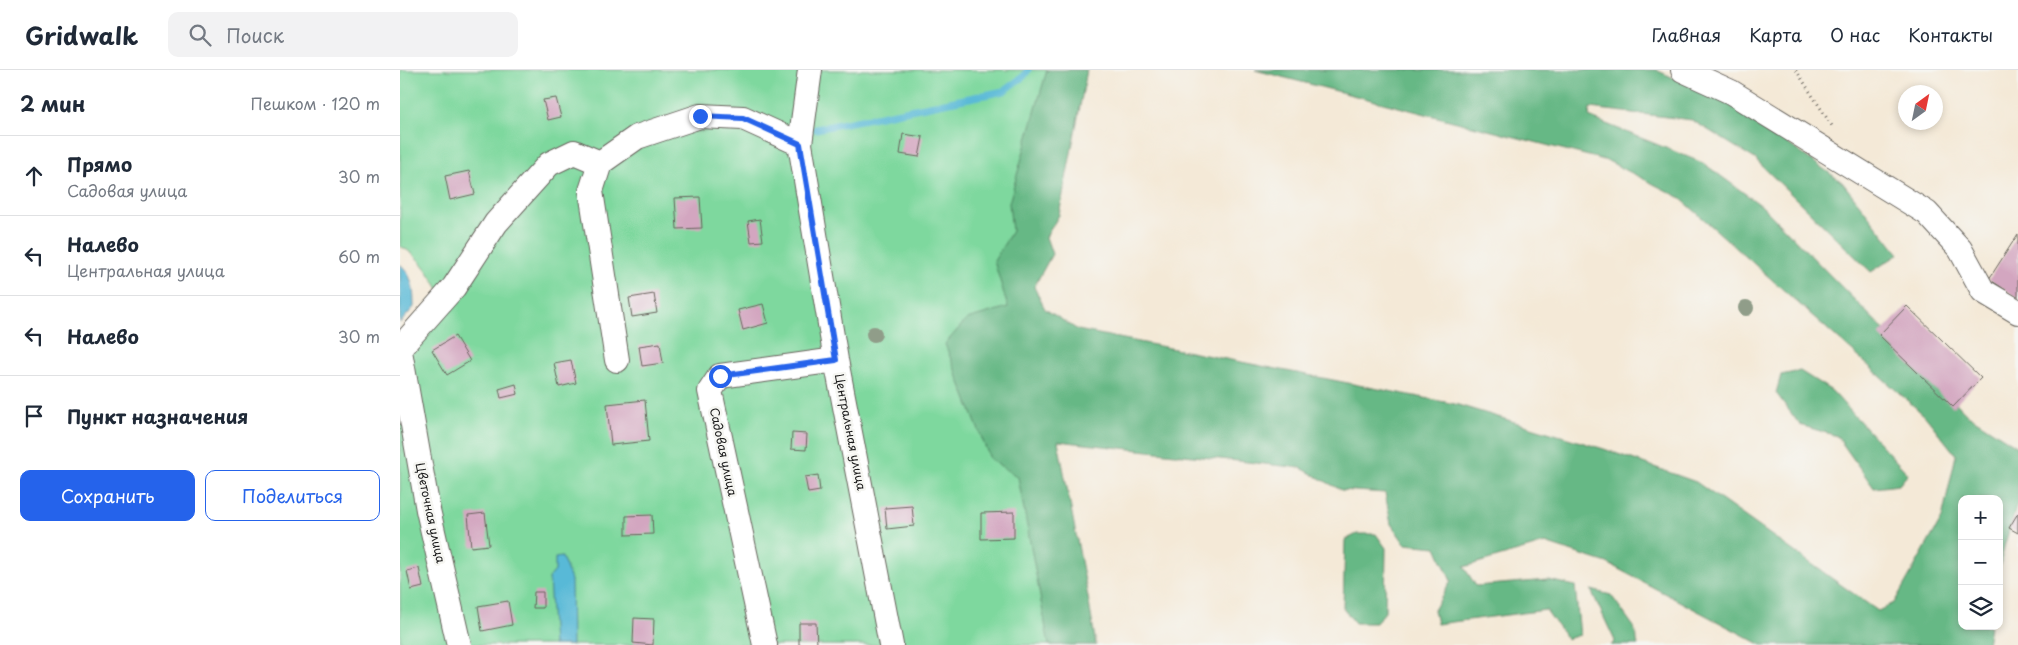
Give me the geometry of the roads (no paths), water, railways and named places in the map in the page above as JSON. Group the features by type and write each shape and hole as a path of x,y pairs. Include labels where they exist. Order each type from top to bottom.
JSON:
{"lane":[{"name":"Центральная улица","path":"810,70 800,144 836,360 891,645"},
{"path":"1683,70 1731,92 1928,213 1960,250 1983,291 2018,312"},
{"path":"617,360 590,191 600,163 637,137 700,116 743,118 800,144"},
{"path":"400,350 454,287 496,223 549,164 574,152 600,163"},
{"name":"Цветочная улица","path":"400,350 428,510 459,645"},
{"name":"Садовая улица","path":"764,645 710,391 720,376 836,360"}],"water":[{"path":"400,264 410,278 414,307 400,323"},
{"path":"562,557 571,580 572,645 553,645 549,578 555,571 555,558"}],"waterway":[{"path":"816,129 1004,91 1024,76 1028,70"}]}
